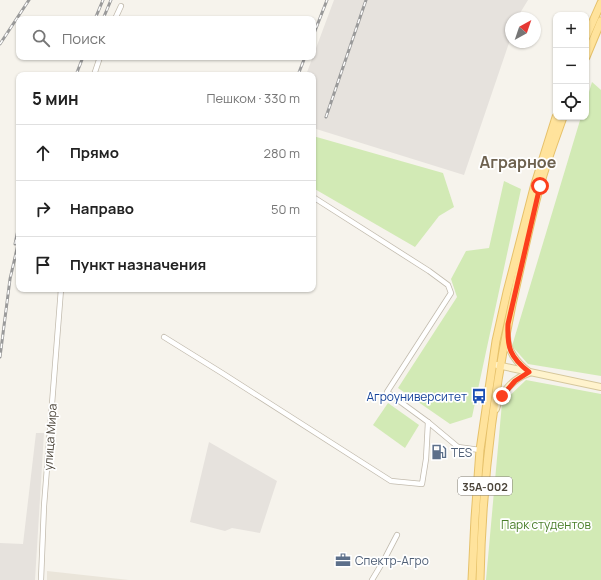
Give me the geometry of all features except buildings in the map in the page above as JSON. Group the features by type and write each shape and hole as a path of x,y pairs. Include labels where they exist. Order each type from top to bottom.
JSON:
{"main road":[{"path":"589,30 601,3"},
{"path":"589,50 601,21"},
{"name":"35А-002","path":"472,580 480,450 492,364 509,284 535,184 555,120"},
{"name":"35А-002","path":"480,580 482,521 491,423 500,366 508,324 540,186 562,120"}],"street":[{"path":"116,16 121,6"},
{"path":"95,72 99,60"},
{"path":"316,199 429,271 448,286 451,293 387,392 428,422 458,447 480,450"},
{"name":"улица Мира","path":"40,580 44,506 61,292"},
{"path":"508,324 507,341 510,348 520,364 529,372"},
{"path":"164,337 391,482 422,484 426,459 428,422"},
{"path":"492,364 601,387"},
{"path":"491,423 502,396 515,381 529,372"},
{"path":"372,580 397,535"}],"shaded area":[{"path":"334,0 528,0 521,12 505,12 505,48 507,48 464,175 316,129 316,72 307,72 312,60 316,60 316,48"},
{"path":"36,433 44,433 35,580 0,580 0,543 23,544"},
{"path":"209,442 277,481 260,533 232,528 225,531 190,522"},
{"path":"47,571 129,580 47,580"}],"green space":[{"path":"592,82 601,90 601,376 528,364 512,346 580,120 589,120 589,92"},
{"path":"316,137 443,173 454,207 439,216 415,247 316,190"},
{"path":"504,181 521,189 472,417 450,424 398,388 457,297 451,279 466,251 489,248"},
{"name":"Парк студентов","path":"526,380 601,394 601,580 486,580 502,403"},
{"path":"388,403 419,425 405,448 373,425"}],"railway":[{"path":"18,16 29,0"},
{"path":"96,16 103,0"},
{"path":"104,16 111,0"},
{"path":"316,28 327,0"},
{"path":"326,117 366,0"},
{"path":"0,44 16,20"},
{"path":"77,72 82,60"},
{"path":"299,72 304,60"},
{"path":"15,244 16,239"},
{"path":"0,357 10,279 16,253"}],"place":[{"name":"Агроуниверситет","path":"479,396"},
{"name":"TES","path":"439,452"},
{"name":"Спектр-Агро","path":"343,560"}],"district":[{"name":"Аграрное","path":"518,162"}],"route":[{"path":"502,396 515,381 529,372 512,354 507,341 508,324 540,186"}]}
